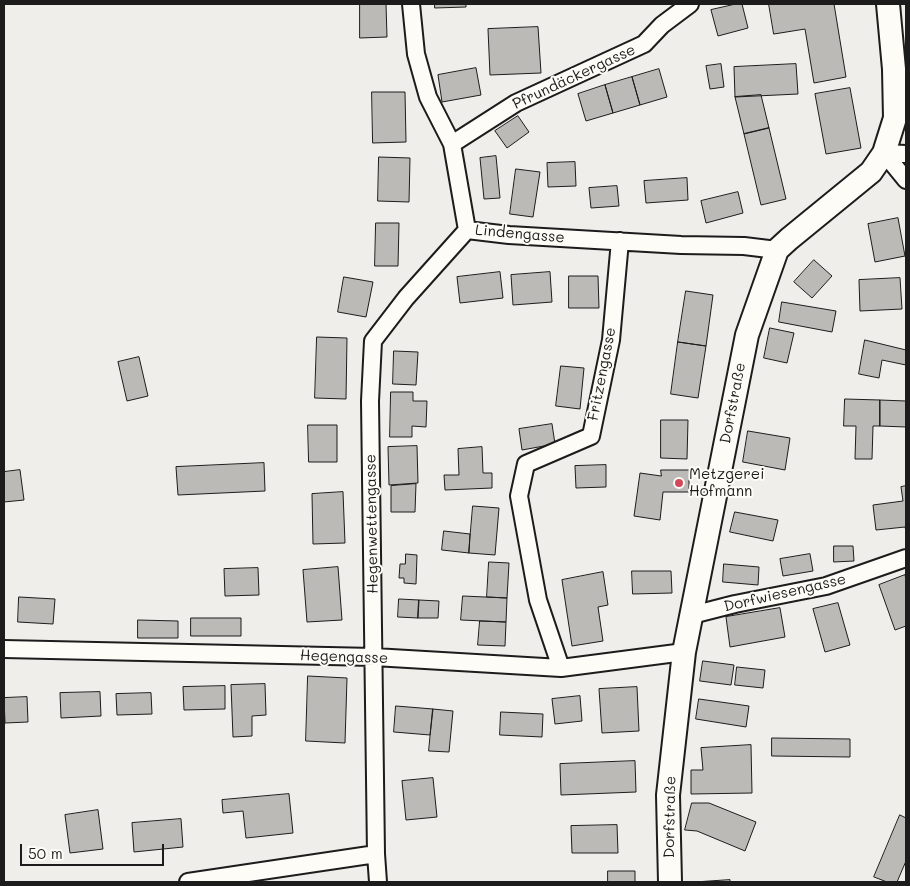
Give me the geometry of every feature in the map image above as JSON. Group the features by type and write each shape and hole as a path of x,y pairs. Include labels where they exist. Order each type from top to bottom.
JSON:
{"street":[{"name":"Lindengasse","path":"411,4 416,54 428,98 452,144 467,230 509,235 681,245 744,246 777,250"},
{"name":"Pfrundäckergasse","path":"452,144 516,104 644,44 662,26 690,4"},
{"name":"Dorfstraße","path":"670,882 668,795 684,652 746,336 777,250 871,172 884,153 894,118 894,68 888,4"},
{"path":"884,153 906,154"},
{"path":"884,153 906,180"},
{"name":"Hegenwettengasse","path":"378,882 376,854 370,401 372,341 406,298 467,230"},
{"name":"Fritzengasse","path":"561,668 538,600 519,496 526,464 591,436 611,340 620,241"},
{"name":"Dorfwiesengasse","path":"692,614 826,586 906,558"},
{"name":"Hegengasse","path":"4,649 374,657 561,668 684,652"},
{"path":"188,882 376,854"}],"building":[{"path":"360,4 386,4 387,37 360,38"},
{"path":"435,4 466,4 466,7 435,8"},
{"path":"742,4 748,28 718,36 711,10"},
{"path":"769,4 834,4 846,77 814,83 805,29 774,34"},
{"path":"538,27 541,73 490,75 488,29"},
{"path":"721,64 724,87 710,89 706,66"},
{"path":"796,64 798,94 735,97 734,67"},
{"path":"476,68 481,95 442,102 438,75"},
{"path":"659,69 667,97 640,105 632,77"},
{"path":"632,77 640,105 613,113 605,85"},
{"path":"605,85 613,113 586,121 578,94"},
{"path":"850,88 861,148 826,154 815,94"},
{"path":"372,92 405,92 406,142 373,143"},
{"path":"761,95 769,128 744,134 735,97"},
{"path":"518,116 529,132 507,148 495,131"},
{"path":"769,128 786,199 761,205 744,134"},
{"path":"496,156 500,198 484,199 480,158"},
{"path":"379,157 410,158 409,202 378,201"},
{"path":"575,162 576,186 548,187 547,163"},
{"path":"516,169 540,172 533,217 510,214"},
{"path":"687,178 688,200 646,203 644,181"},
{"path":"617,186 619,206 591,208 589,188"},
{"path":"738,192 743,213 706,223 701,201"},
{"path":"898,218 905,256 875,262 868,224"},
{"path":"376,223 399,223 398,266 375,266"},
{"path":"814,260 832,276 812,298 794,282"},
{"path":"500,272 503,298 460,303 457,277"},
{"path":"550,272 552,302 513,305 511,275"},
{"path":"569,276 598,276 599,308 569,308"},
{"path":"344,277 373,282 366,317 338,312"},
{"path":"900,278 902,309 860,311 859,280"},
{"path":"686,291 713,295 706,346 678,342"},
{"path":"782,302 836,311 832,332 779,322"},
{"path":"770,328 794,333 787,363 764,358"},
{"path":"317,337 347,338 346,399 315,398"},
{"path":"865,340 906,350 906,365 882,360 879,378 859,374"},
{"path":"678,342 706,346 698,398 671,394"},
{"path":"394,351 418,352 416,385 393,384"},
{"path":"139,357 148,396 127,401 118,362"},
{"path":"561,366 584,368 580,409 556,406"},
{"path":"391,392 413,392 413,401 427,401 426,427 412,426 412,437 390,437"},
{"path":"845,399 880,400 880,426 873,426 872,459 855,459 856,426 844,426"},
{"path":"880,400 906,401 906,427 880,426"},
{"path":"661,420 688,420 687,459 661,458"},
{"path":"552,424 555,444 522,450 519,429"},
{"path":"308,425 337,425 337,462 309,462"},
{"path":"748,431 790,438 785,470 743,462"},
{"path":"417,446 418,483 389,485 388,447"},
{"path":"482,447 483,473 492,473 492,488 445,490 444,475 459,475 458,449"},
{"path":"264,463 265,491 178,495 176,467"},
{"path":"606,465 606,487 576,488 575,466"},
{"path":"20,470 24,500 4,502 4,472"},
{"path":"661,470 689,470 689,492 663,492 660,520 634,516 640,473 661,476"},
{"path":"416,484 415,512 391,512 391,486"},
{"path":"906,486 906,531 905,527 876,530 873,505 903,501 901,487"},
{"path":"343,492 345,543 313,544 312,494"},
{"path":"473,506 499,508 495,555 469,553"},
{"path":"735,512 778,520 773,541 730,532"},
{"path":"444,531 470,534 469,553 442,550"},
{"path":"834,546 853,546 854,561 834,562"},
{"path":"406,554 417,555 416,584 404,583 404,578 399,578 400,564 405,564"},
{"path":"810,554 813,571 783,576 780,559"},
{"path":"489,562 509,563 507,598 487,597"},
{"path":"724,564 759,567 758,585 723,582"},
{"path":"338,567 342,620 307,622 303,570"},
{"path":"258,568 259,595 225,596 224,569"},
{"path":"632,571 671,571 672,593 633,594"},
{"path":"603,572 608,605 598,607 603,641 572,646 562,580"},
{"path":"905,575 906,626 895,630 879,585"},
{"path":"463,596 507,598 506,622 461,620"},
{"path":"19,597 55,599 53,624 18,622"},
{"path":"399,599 419,600 418,618 398,617"},
{"path":"419,600 439,601 438,618 418,618"},
{"path":"838,603 850,645 825,652 813,609"},
{"path":"780,608 785,637 730,647 726,617"},
{"path":"191,618 241,618 241,636 191,636"},
{"path":"138,620 178,621 178,638 138,638"},
{"path":"480,621 506,622 505,646 478,645"},
{"path":"703,661 734,665 731,685 700,681"},
{"path":"737,667 765,670 763,688 735,685"},
{"path":"308,676 347,678 345,743 306,741"},
{"path":"265,684 266,715 252,716 252,736 233,737 231,685"},
{"path":"225,686 225,709 184,710 183,687"},
{"path":"637,687 639,731 602,733 599,689"},
{"path":"100,692 101,716 61,718 60,693"},
{"path":"151,693 152,714 117,715 116,694"},
{"path":"580,696 582,721 555,724 552,699"},
{"path":"27,697 28,722 5,723 4,698"},
{"path":"699,699 749,706 746,727 696,719"},
{"path":"396,706 433,709 430,735 394,732"},
{"path":"433,709 453,711 449,752 429,751"},
{"path":"501,712 543,714 542,737 500,735"},
{"path":"772,738 850,739 850,757 772,756"},
{"path":"751,745 752,793 691,794 691,770 703,770 701,748"},
{"path":"635,761 636,792 561,795 560,764"},
{"path":"433,778 437,817 406,820 402,781"},
{"path":"289,794 293,833 246,838 243,811 223,813 222,800"},
{"path":"692,803 709,803 756,822 745,851 697,831 685,830"},
{"path":"98,810 103,849 70,853 65,815"},
{"path":"900,815 906,818 906,861 897,882 887,882 874,877"},
{"path":"181,819 183,847 134,852 132,823"},
{"path":"617,825 618,853 572,853 571,826"},
{"path":"608,871 635,871 635,882 608,882"},
{"path":"730,880 730,882 695,882"}],"place":[{"name":"Metzgerei Hofmann","path":"679,483"}]}
